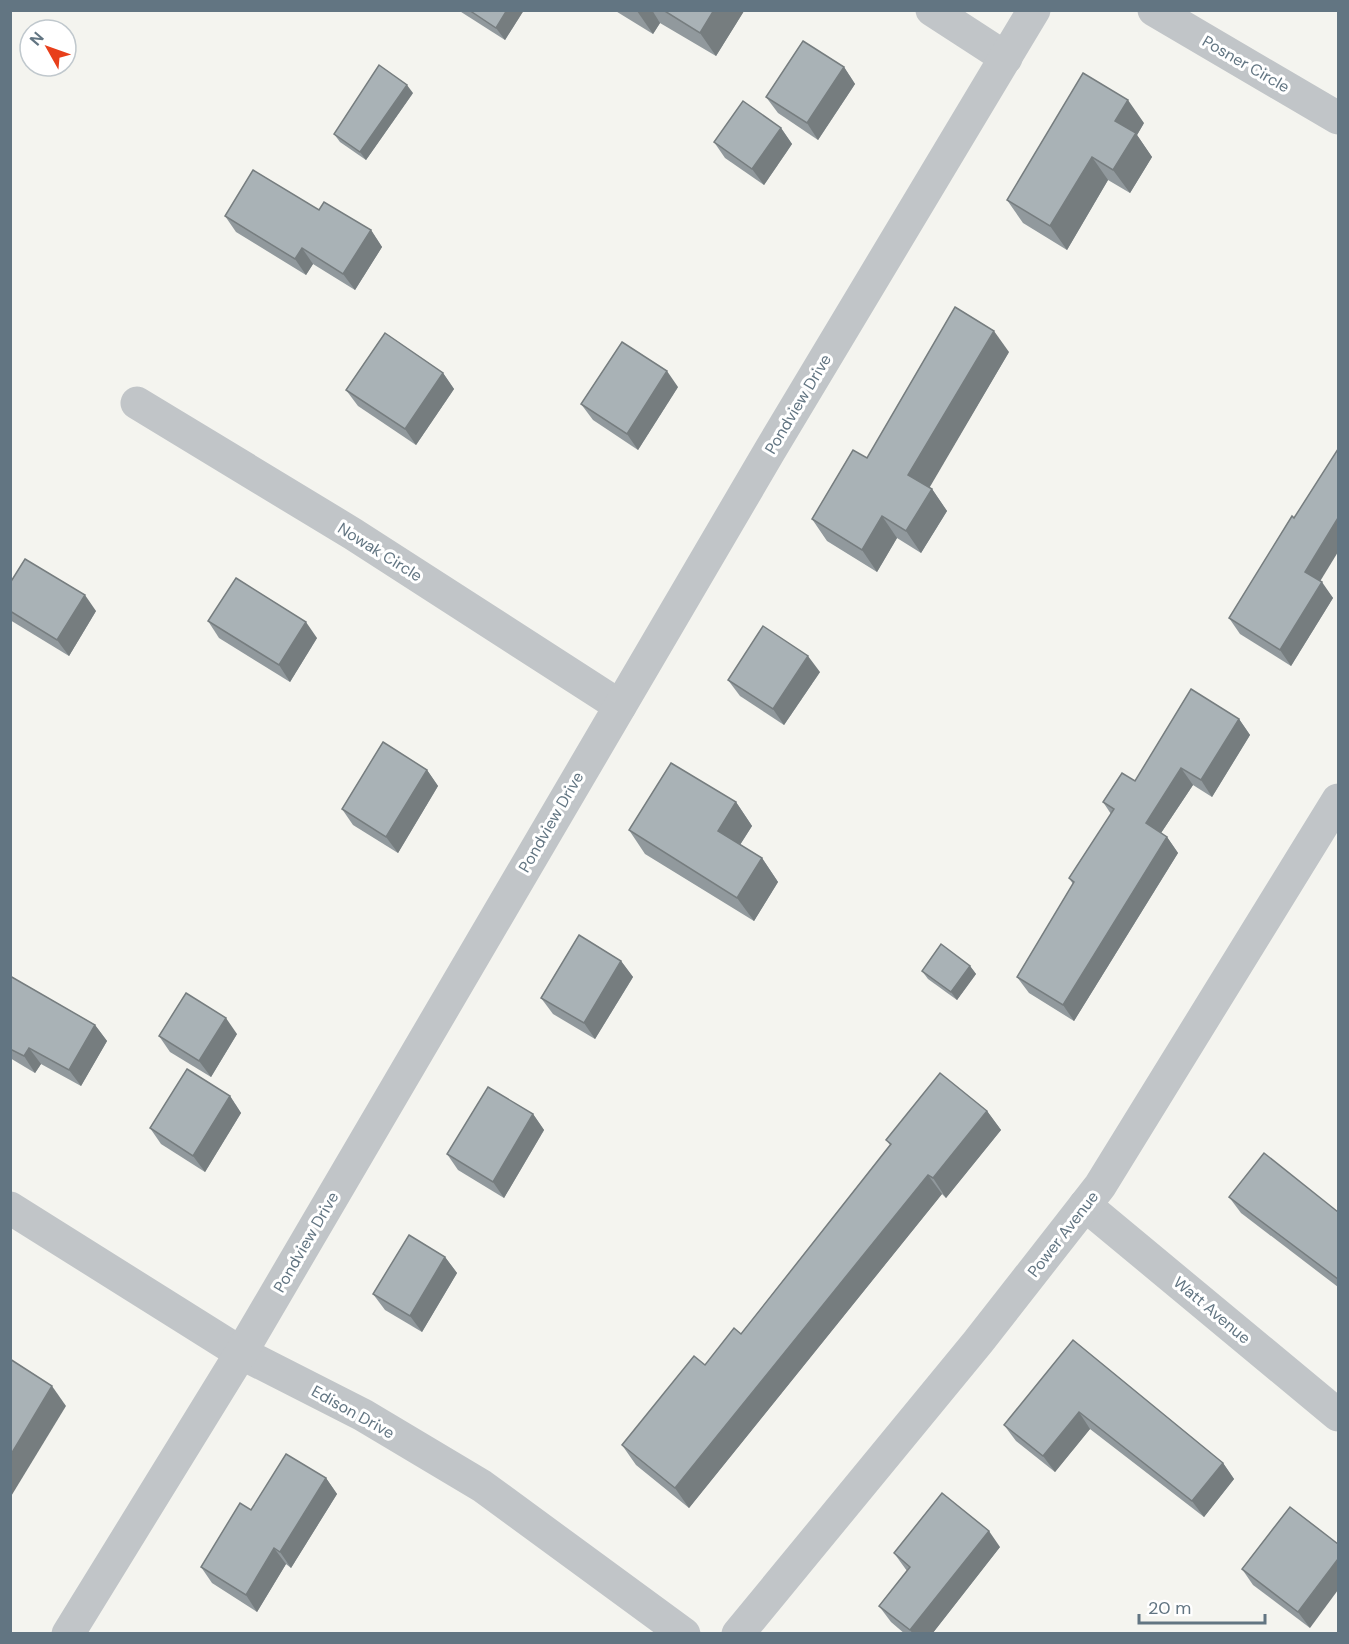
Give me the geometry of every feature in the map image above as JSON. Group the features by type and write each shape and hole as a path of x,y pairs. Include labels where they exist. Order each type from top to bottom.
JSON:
{"street":[{"path":"932,10 1006,58"},
{"name":"Pondview Drive","path":"68,1634 241,1353 620,706 1034,10"},
{"name":"Posner Circle","path":"1154,10 1338,118"},
{"name":"Nowak Circle","path":"138,403 353,534 620,706"},
{"name":"Power Avenue","path":"738,1634 978,1342 1100,1186 1338,800"},
{"name":"Watt Avenue","path":"1085,1205 1338,1415"},
{"name":"Edison Drive","path":"10,1208 241,1353 363,1415 482,1486 684,1634"}],"building":[{"path":"469,10 507,10 496,28"},
{"path":"663,10 714,10 700,33"},
{"path":"803,41 844,67 807,123 766,97"},
{"path":"379,65 407,85 360,152 334,134"},
{"path":"1083,73 1128,100 1115,121 1136,133 1113,170 1092,157 1050,226 1007,200"},
{"path":"743,101 781,128 752,169 714,142"},
{"path":"253,170 319,210 324,202 371,230 343,274 302,248 295,259 225,216"},
{"path":"955,307 994,331 908,475 932,489 906,531 882,516 862,550 812,519 853,450 867,458"},
{"path":"385,333 443,373 405,429 346,390"},
{"path":"622,342 667,371 627,434 581,404"},
{"path":"1338,449 1338,518 1305,572 1322,582 1280,650 1229,618 1292,516 1294,518"},
{"path":"25,559 85,595 57,640 10,611 10,583"},
{"path":"236,578 306,622 279,665 208,621"},
{"path":"763,626 808,656 773,709 728,680"},
{"path":"1191,689 1239,719 1201,780 1181,768 1146,823 1167,837 1063,1005 1017,977 1074,882 1069,878 1114,809 1103,802 1122,773 1135,781"},
{"path":"383,742 427,770 386,837 342,809"},
{"path":"671,763 736,802 718,831 762,858 737,898 629,830"},
{"path":"579,935 621,961 584,1023 541,998"},
{"path":"941,944 970,966 951,992 922,971"},
{"path":"10,976 95,1025 69,1070 29,1048 24,1056 10,1049"},
{"path":"186,993 226,1018 199,1061 159,1036"},
{"path":"187,1069 230,1096 193,1156 150,1128"},
{"path":"940,1073 987,1111 933,1178 928,1175 675,1488 622,1445 694,1356 705,1365 734,1328 741,1334 891,1144 886,1140"},
{"path":"488,1087 533,1114 493,1182 447,1154"},
{"path":"1264,1153 1338,1212 1338,1279 1229,1197"},
{"path":"409,1235 445,1257 410,1316 373,1294"},
{"path":"1073,1340 1223,1463 1192,1501 1079,1412 1043,1456 1004,1425"},
{"path":"10,1359 52,1386 10,1456"},
{"path":"286,1454 326,1478 280,1552 274,1548 246,1595 201,1567 240,1503 251,1510"},
{"path":"942,1493 989,1531 910,1630 879,1606 910,1567 894,1553"},
{"path":"1290,1507 1338,1544 1338,1559 1298,1612 1242,1569"}]}
